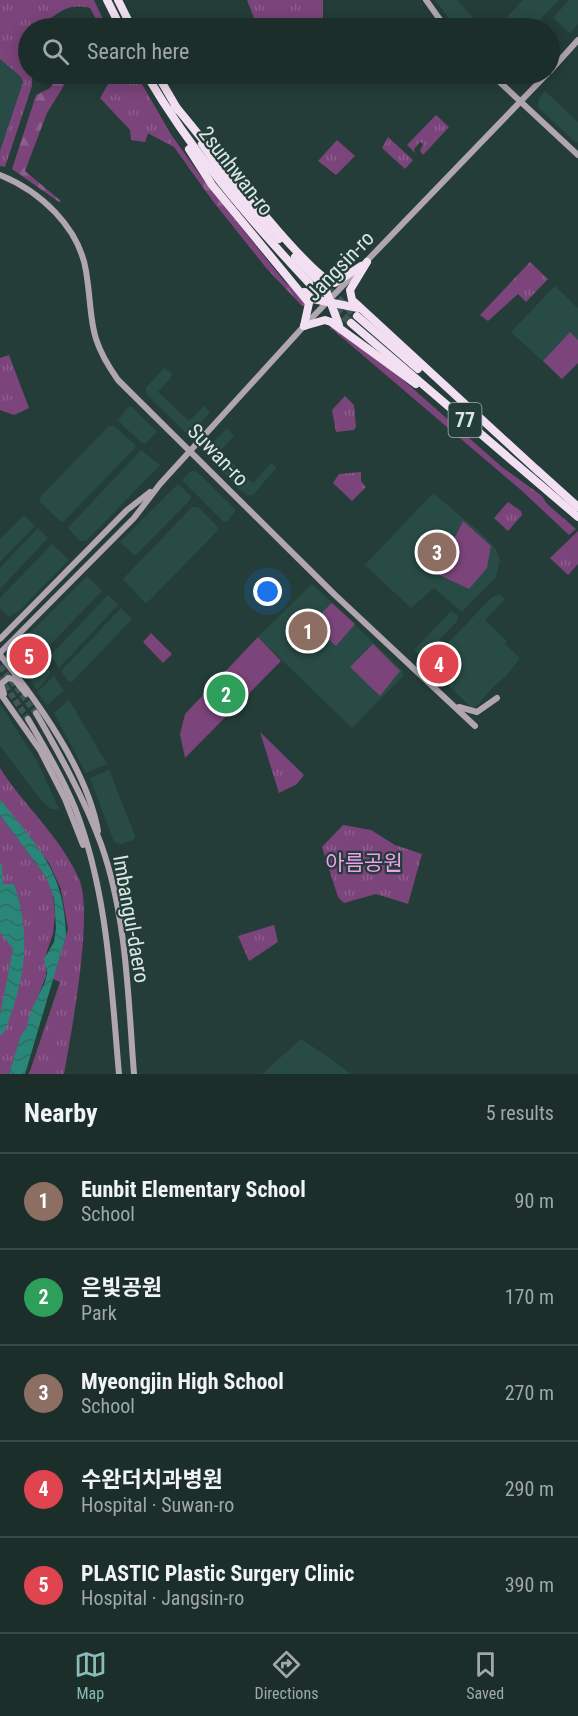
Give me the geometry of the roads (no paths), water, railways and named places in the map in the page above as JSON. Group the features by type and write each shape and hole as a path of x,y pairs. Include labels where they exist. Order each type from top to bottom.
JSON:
{"highway":[{"path":"107,0 116,18"},
{"path":"118,0 127,18"},
{"name":"2sunhwan-ro","path":"152,84 166,109 260,232 315,279"},
{"path":"163,84 175,106 315,279 330,300 341,328"},
{"path":"166,109 176,131 212,185 300,291 309,306 304,326 325,320 341,328 420,387 508,462 527,473"},
{"path":"315,279 335,283 367,262"},
{"path":"356,316 349,293 367,262"},
{"path":"300,291 311,293 320,289 315,279"},
{"path":"300,291 310,298 330,300 356,316"},
{"path":"341,328 338,318 341,312 347,309 578,507"},
{"name":"77","path":"356,316 578,517"}],"main road":[{"path":"426,0 439,18"},
{"name":"Jangsin-ro","path":"560,59 578,40"},
{"path":"502,84 578,155"},
{"name":"Jangsin-ro","path":"0,654 134,518 160,484 304,326 538,84"},
{"name":"Suwan-ro","path":"0,175 17,183 44,202 72,233 84,259 92,327 101,353 118,380 334,594 475,726"},
{"name":"Jangsin-ro","path":"0,639 127,510 160,484"},
{"path":"0,654 38,705 85,791 96,818 101,844"},
{"path":"14,712 1,687 6,678 14,679 38,705"},
{"path":"0,693 40,750 88,853"},
{"path":"453,705 474,713 497,698"},
{"name":"Imbangul-daero","path":"36,713 61,758 101,844 116,902 123,949 134,1074"},
{"name":"Imbangul-daero","path":"28,719 75,808 88,853 109,948 109,984 119,1074"}],"water":[{"path":"0,799 47,861 61,894 64,913 66,936 25,1074 9,1074 21,1035 26,1029 30,1013 45,982 47,973 44,959 54,942 56,928 54,898 46,877 0,815"},
{"path":"0,863 3,884 14,884 19,901 24,948 17,995 8,1025 0,1036 0,1015 13,949 0,932"}],"tunnel":[{"path":"309,283 351,323"},
{"path":"329,291 357,316"},
{"path":"0,666 36,713"},
{"path":"0,678 28,719"}],"place":[{"name":"Myeongjin High School","path":"437,552"},
{"name":"Eunbit Elementary School","path":"308,631"},
{"name":"PLASTIC Plastic Surgery Clinic","path":"29,656"},
{"name":"수완더치과병원","path":"439,664"},
{"name":"은빛공원","path":"226,694"}],"park label":[{"name":"아름공원","path":"364,863"}]}
